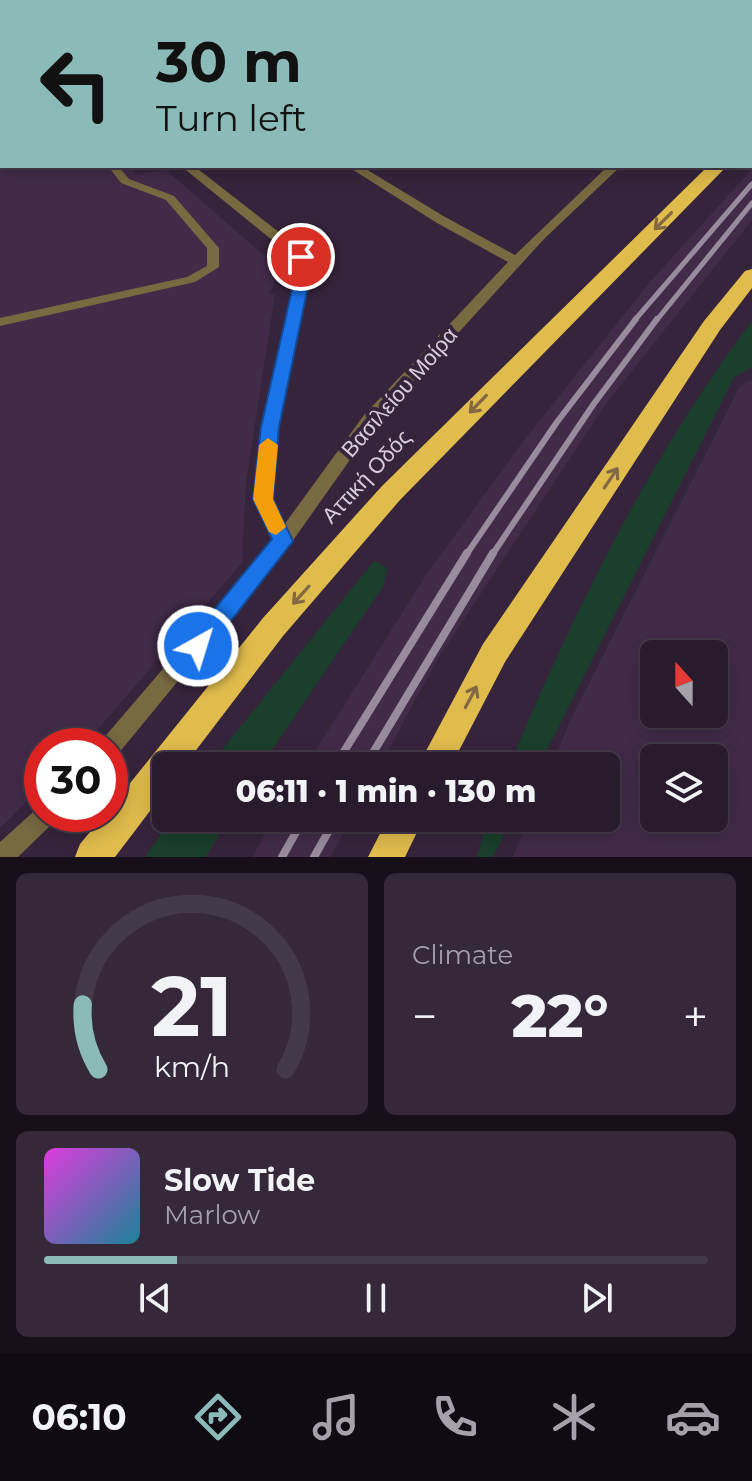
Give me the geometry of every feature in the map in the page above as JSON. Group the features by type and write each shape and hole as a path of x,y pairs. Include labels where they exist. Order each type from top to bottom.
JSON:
{"highway":[{"name":"Αττική Οδός","path":"93,857 273,627 391,493 716,168"},
{"path":"441,752 494,653 712,326 752,275"},
{"path":"386,857 399,832"}],"street":[{"path":"190,168 293,250 304,265 270,427 263,499 283,541"},
{"path":"356,168 518,262"},
{"name":"Βασιλείου Μοίρα","path":"126,728 283,541 370,419 518,262 613,168"},
{"path":"1,857 27,832"}],"lane":[{"path":"0,322 191,280 213,267 213,248 170,198 125,181 115,168"}],"shaded area":[{"path":"0,168 133,168 134,175 166,170 275,265 277,279 268,295 275,294 246,483 242,563 99,728 24,728 24,804 0,828"},
{"path":"752,169 752,220 605,405 437,660 388,752 315,752 424,578 524,440 650,282"},
{"path":"752,380 752,857 513,857 523,832 620,832 620,752 557,752 740,386"},
{"path":"267,832 344,832 330,857 252,857"}],"green space":[{"path":"752,321 752,367 734,377 546,752 515,752 560,650 617,536 680,426"},
{"path":"374,561 387,568 384,585 271,752 220,752"},
{"path":"163,832 221,832 206,857 145,857"},
{"path":"484,832 506,832 493,857 477,857"}],"railway":[{"path":"634,321 752,184"},
{"path":"656,321 752,203"},
{"path":"466,555 557,422 636,319"},
{"path":"492,555 593,405 657,319"},
{"path":"344,752 467,553"},
{"path":"373,752 493,553"},
{"path":"282,857 296,832"},
{"path":"314,857 328,832"}],"slow traffic":[{"path":"268,445 263,499 276,527"}],"route":[{"path":"198,646 283,541 263,499 270,427 303,272 301,257"}]}
